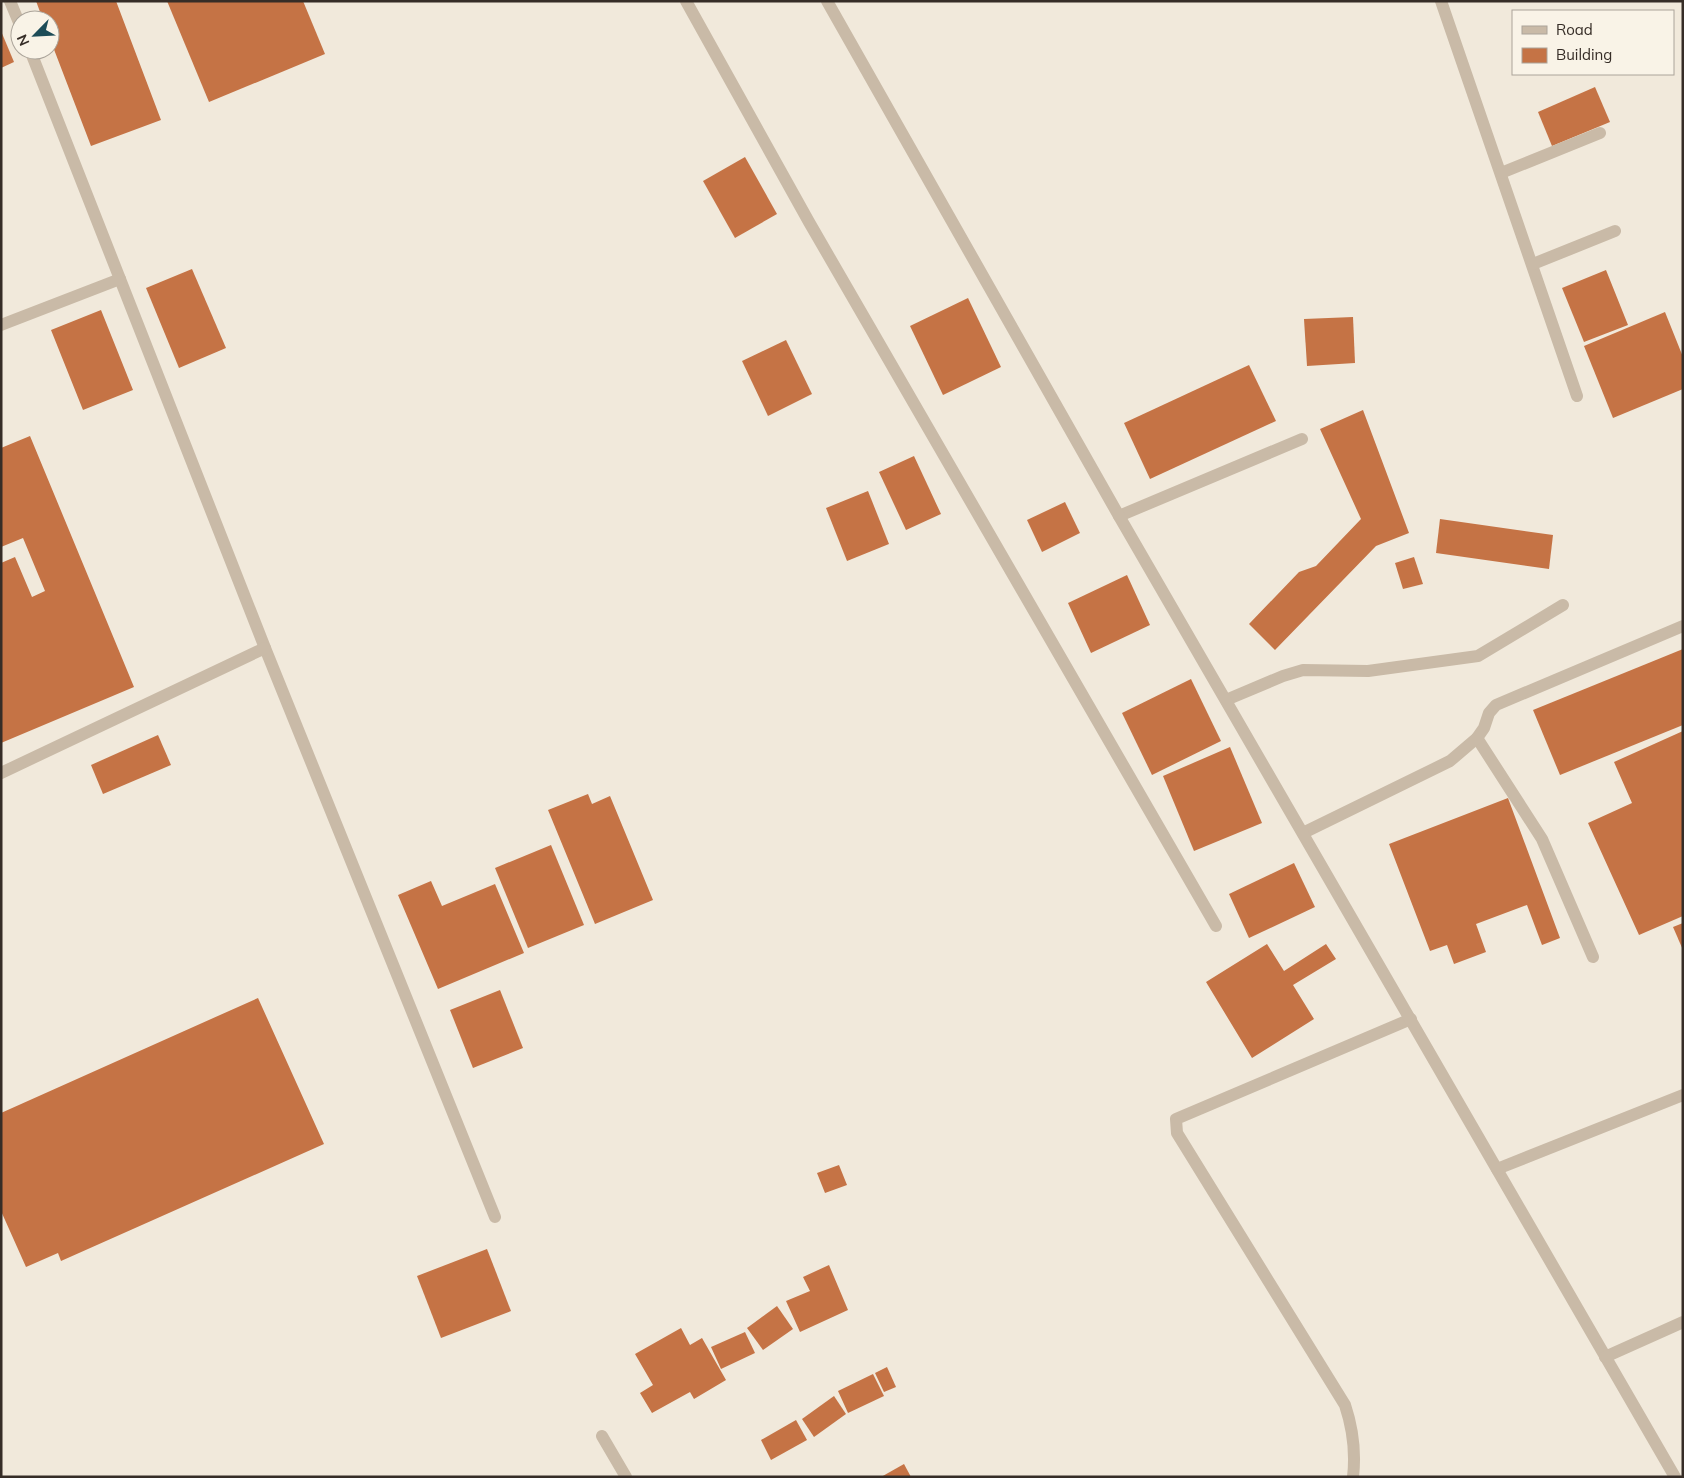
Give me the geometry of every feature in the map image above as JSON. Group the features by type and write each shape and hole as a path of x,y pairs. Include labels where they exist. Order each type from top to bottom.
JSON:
{"street":[{"path":"686,1 814,230 1216,926"},
{"path":"826,1 1120,516 1675,1477"},
{"path":"1441,1 1577,396"},
{"path":"34,60 266,648 495,1217"},
{"path":"1501,174 1600,133"},
{"path":"1533,264 1615,231"},
{"path":"1,325 120,279"},
{"path":"1120,516 1302,440"},
{"path":"1226,700 1283,676 1303,670 1368,671 1478,656 1563,605"},
{"path":"1303,833 1450,760 1477,738 1484,728 1489,713 1496,705 1683,626"},
{"path":"1,773 266,648"},
{"path":"1477,738 1542,840 1593,957"},
{"path":"1353,1477 1355,1459 1352,1427 1345,1405 1177,1133 1176,1119 1411,1019"},
{"path":"1497,1169 1683,1095"},
{"path":"1605,1357 1683,1322"},
{"path":"602,1436 626,1477"}],"building":[{"path":"36,1 116,1 161,120 91,146 58,60 60,60 60,10 39,10"},
{"path":"167,1 303,1 325,54 209,102"},
{"path":"1,31 10,52 10,60 14,62 1,68"},
{"path":"1595,87 1610,122 1552,146 1538,112"},
{"path":"745,157 777,214 735,238 703,181"},
{"path":"192,269 226,348 179,368 146,288"},
{"path":"1606,270 1628,325 1584,342 1562,288"},
{"path":"968,298 1001,367 943,395 910,326"},
{"path":"101,310 133,390 83,410 51,330"},
{"path":"1665,312 1683,357 1683,389 1613,418 1584,346"},
{"path":"1353,317 1355,363 1307,366 1304,319"},
{"path":"786,340 812,394 768,416 742,361"},
{"path":"1249,365 1276,421 1150,479 1124,423"},
{"path":"1363,410 1409,533 1376,546 1275,650 1249,624 1299,572 1316,566 1361,519 1320,429"},
{"path":"30,436 134,687 1,743 1,563 15,557 32,597 45,591 23,538 1,547 1,448"},
{"path":"914,456 941,514 906,530 879,472"},
{"path":"868,491 889,544 847,561 826,508"},
{"path":"1065,502 1080,533 1042,552 1027,520"},
{"path":"1440,519 1553,535 1549,569 1436,553"},
{"path":"1414,557 1423,584 1403,589 1395,563"},
{"path":"1127,575 1150,625 1091,653 1068,603"},
{"path":"1683,649 1683,725 1560,775 1533,710"},
{"path":"1191,679 1221,741 1152,775 1122,713"},
{"path":"1683,731 1683,916 1639,935 1588,823 1632,803 1614,762"},
{"path":"158,735 171,765 103,794 91,765"},
{"path":"1230,747 1262,823 1194,851 1163,776"},
{"path":"588,794 592,804 610,796 653,900 595,924 548,810"},
{"path":"1508,798 1560,938 1542,945 1527,905 1476,924 1486,952 1454,964 1447,945 1430,951 1389,844"},
{"path":"551,845 584,925 528,948 495,868"},
{"path":"1294,863 1315,907 1249,938 1229,894"},
{"path":"431,881 442,906 495,884 524,953 438,989 398,895"},
{"path":"1683,923 1683,950 1673,927"},
{"path":"1267,944 1284,971 1326,944 1336,959 1293,985 1314,1019 1252,1058 1206,982"},
{"path":"500,990 523,1048 473,1068 450,1010"},
{"path":"258,998 324,1144 61,1261 58,1253 26,1267 1,1211 1,1113"},
{"path":"839,1165 847,1185 825,1193 817,1173"},
{"path":"487,1249 511,1311 441,1338 417,1276"},
{"path":"829,1265 848,1310 800,1332 786,1301 810,1291 803,1277"},
{"path":"777,1306 793,1329 763,1350 747,1328"},
{"path":"681,1328 690,1345 702,1338 726,1380 694,1399 690,1392 652,1413 640,1393 653,1385 635,1354"},
{"path":"745,1332 755,1353 721,1369 711,1347"},
{"path":"887,1367 896,1387 884,1392 875,1373"},
{"path":"873,1374 884,1396 848,1413 838,1391"},
{"path":"834,1396 846,1414 814,1437 802,1419"},
{"path":"796,1420 807,1440 771,1460 761,1440"},
{"path":"904,1464 911,1477 881,1477"}]}
